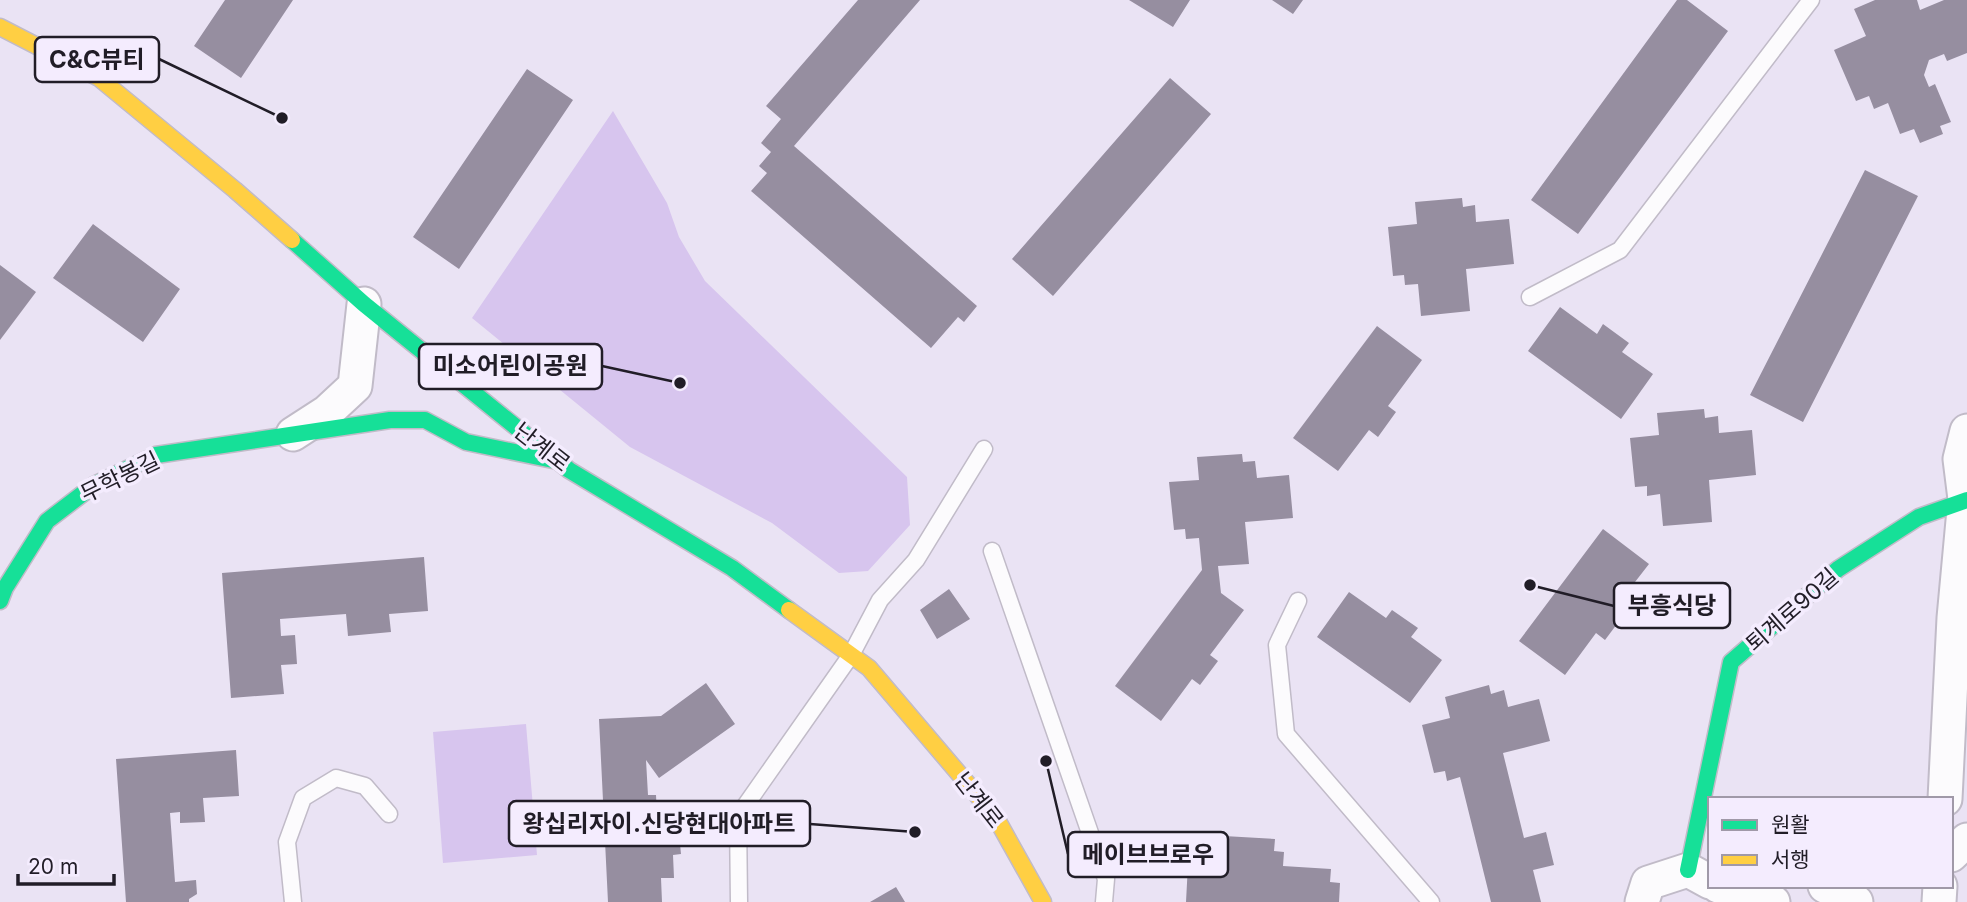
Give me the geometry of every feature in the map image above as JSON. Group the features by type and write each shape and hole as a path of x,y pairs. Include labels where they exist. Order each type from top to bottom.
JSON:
{"main road":[{"name":"난계로","path":"0,27 99,78 235,190 364,304 569,470 733,568 869,668 995,816 1043,902"},
{"name":"무학봉길","path":"0,601 5,588 47,521 94,485 156,456 390,420 425,419 466,442 559,461"},
{"name":"퇴계로90길","path":"1711,797 1731,662 1838,569 1919,517 1966,500"},
{"name":"퇴계로90길","path":"1699,876 1708,816"}],"street":[{"name":"무학봉길","path":"293,434 327,412 355,386 364,304"},
{"path":"1945,797 1954,618 1966,500 1959,459 1967,431"},
{"path":"1953,853 1967,840"},
{"path":"1642,902 1648,883 1699,876"},
{"path":"1725,888 1773,902"},
{"path":"1829,888 1856,902"}],"lane":[{"path":"1530,297 1620,250 1811,0"},
{"path":"739,902 738,816 852,655 880,600 916,560 984,449"},
{"path":"992,551 1106,879 1104,902"},
{"path":"1298,601 1277,645 1286,734 1431,902"},
{"path":"293,902 287,842 303,798 336,778 365,786 390,814"}],"shaded area":[{"path":"613,111 667,203 679,237 705,281 907,477 910,525 868,571 839,573 772,523 630,447 472,318"},
{"path":"526,724 537,855 443,863 433,732"}],"building":[{"path":"225,0 293,0 241,78 194,46"},
{"path":"858,0 920,0 794,146 977,306 964,322 958,317 931,348 751,191 767,173 759,166 771,152 761,143 781,119 766,106"},
{"path":"1129,0 1190,0 1173,27"},
{"path":"1272,0 1303,0 1293,14"},
{"path":"1677,0 1687,0 1728,31 1578,234 1531,200"},
{"path":"1875,0 1917,0 1920,10 1944,0 1967,0 1967,53 1947,61 1944,54 1929,60 1924,75 1929,87 1935,84 1951,122 1940,126 1943,134 1920,143 1914,129 1900,134 1888,103 1874,109 1869,96 1856,101 1834,50 1866,36 1854,9"},
{"path":"527,69 573,100 459,269 413,237"},
{"path":"1170,78 1211,114 1053,296 1012,259"},
{"path":"1865,170 1918,196 1803,422 1750,395"},
{"path":"1462,198 1463,207 1475,205 1476,222 1509,219 1514,264 1466,269 1470,311 1421,316 1418,284 1405,285 1404,275 1393,276 1388,227 1417,224 1415,202"},
{"path":"93,224 180,289 143,342 53,278"},
{"path":"0,265 36,292 0,340"},
{"path":"1560,307 1597,334 1603,324 1629,343 1622,352 1653,374 1621,419 1528,351"},
{"path":"1377,326 1422,360 1388,406 1396,412 1378,437 1369,430 1338,471 1293,438"},
{"path":"1704,409 1705,418 1718,416 1719,433 1752,430 1756,475 1709,480 1712,522 1663,526 1660,494 1647,496 1647,486 1635,487 1630,438 1659,435 1657,413"},
{"path":"1242,454 1243,462 1255,461 1257,478 1289,475 1293,518 1245,522 1249,564 1218,566 1221,593 1244,610 1210,655 1218,661 1200,685 1192,679 1161,721 1115,686 1202,570 1199,538 1186,539 1185,529 1174,530 1169,482 1199,480 1197,457"},
{"path":"1603,529 1649,564 1614,609 1623,616 1605,640 1596,633 1565,675 1519,641"},
{"path":"424,557 428,611 389,614 391,632 348,636 346,614 280,619 281,636 295,635 297,664 281,665 284,694 231,698 222,573"},
{"path":"949,589 970,619 937,639 920,610"},
{"path":"1349,592 1386,618 1392,610 1418,628 1411,637 1442,660 1410,703 1317,637"},
{"path":"706,683 735,724 659,778 646,760 648,795 656,795 658,836 679,834 681,854 673,855 674,878 661,878 662,902 608,902 599,719 661,716"},
{"path":"1489,685 1491,694 1504,690 1508,707 1539,699 1550,741 1503,753 1524,838 1546,832 1554,865 1533,870 1541,902 1491,902 1460,777 1447,781 1445,771 1434,773 1422,725 1450,718 1445,697"},
{"path":"236,750 239,796 203,798 205,822 180,823 180,812 170,813 175,882 196,880 197,894 189,899 189,902 126,902 116,759"},
{"path":"1224,836 1275,839 1274,851 1284,852 1283,866 1331,869 1330,882 1340,883 1339,902 1186,902 1188,864 1222,867"},
{"path":"896,887 905,902 870,902"}],"traffic: fast":[{"path":"292,240 364,304 569,470 732,568 789,610"},
{"path":"0,601 5,588 47,521 94,485 156,455 390,420 425,420 466,442 553,460"},
{"path":"1688,870 1731,662 1838,569 1919,517 1967,500"}],"traffic: slow":[{"path":"0,27 99,78 292,240"},
{"path":"789,610 869,668 995,816 1043,902"}],"place":[{"name":"C&C뷰티","path":"282,118"},
{"name":"미소어린이공원","path":"680,383"},
{"name":"부흥식당","path":"1530,585"},
{"name":"메이브브로우","path":"1046,761"},
{"name":"왕십리자이.신당현대아파트","path":"915,832"}]}
